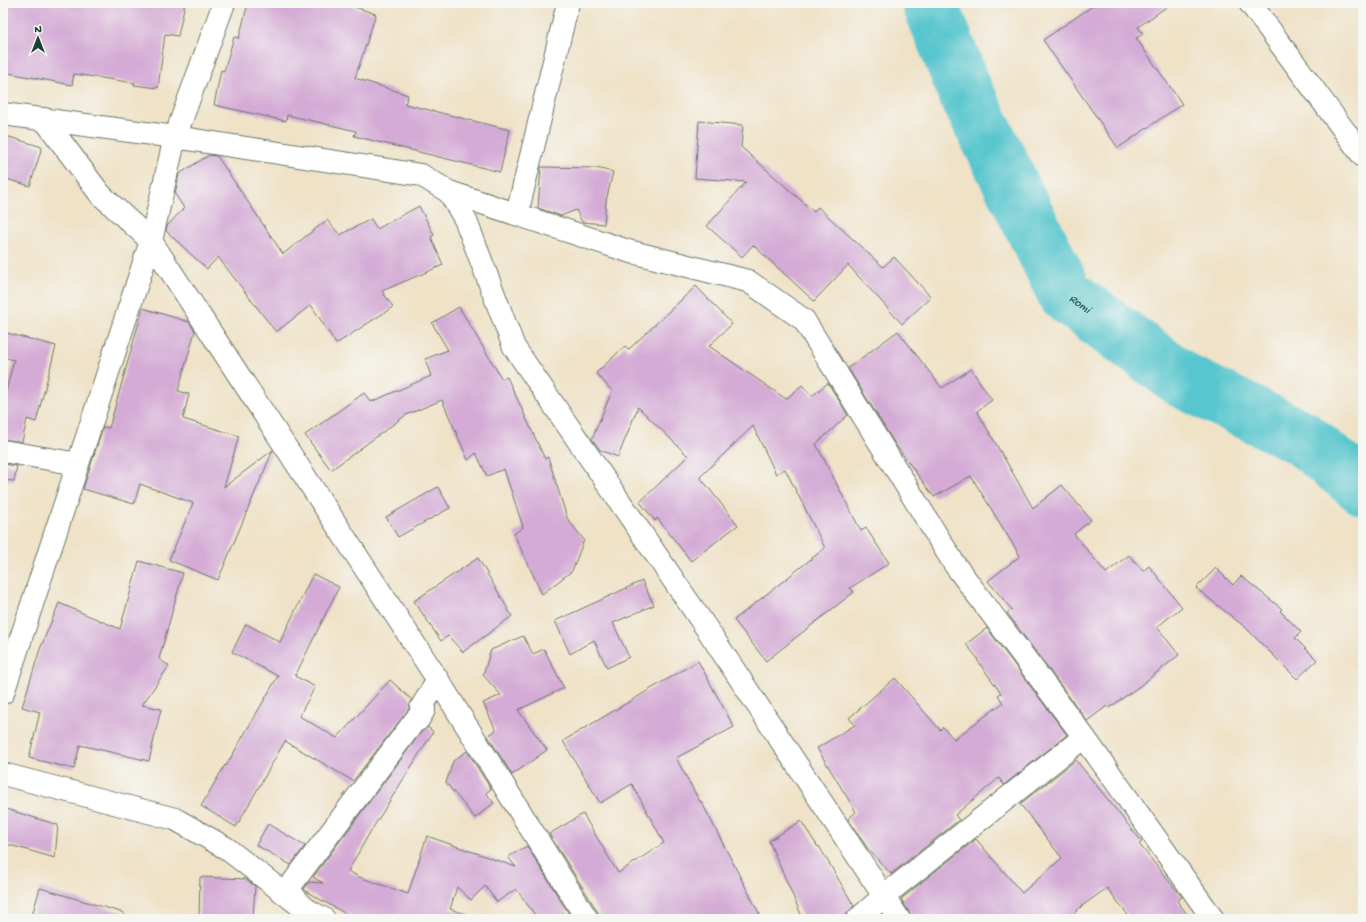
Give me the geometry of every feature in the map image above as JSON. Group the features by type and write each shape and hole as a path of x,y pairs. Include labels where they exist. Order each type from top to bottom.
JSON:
{"street":[{"path":"3,693 151,241 175,137 224,3"},
{"path":"517,214 568,3"},
{"path":"1250,3 1363,156"},
{"path":"3,114 175,137 421,175 449,192 628,251 748,281 804,320 955,565 1084,736 1213,919"},
{"path":"44,119 100,194 151,241 438,680 587,919"},
{"path":"449,192 466,221 514,347 709,632 899,919"},
{"path":"3,451 78,464"},
{"path":"299,913 288,889 416,718 418,720 424,710 421,708 438,680"},
{"path":"858,919 884,896 1084,736"},
{"path":"3,774 175,819 226,848 299,913 324,919"}],"building":[{"path":"3,3 185,3 178,36 165,34 158,88 74,74 72,85 3,72"},
{"path":"248,3 342,3 376,14 355,78 408,95 405,104 510,130 500,172 354,136 356,131 287,115 286,121 214,105 221,70 224,71 234,37 239,38"},
{"path":"1097,3 1172,3 1138,27 1143,34 1136,38 1182,104 1118,148 1043,40"},
{"path":"699,121 743,125 741,147 814,212 818,207 883,267 894,257 931,297 902,324 848,265 814,301 753,245 742,257 707,226 746,182 695,178"},
{"path":"3,135 42,147 30,186 3,178"},
{"path":"209,155 217,156 283,254 327,220 340,235 371,219 377,229 419,206 434,235 431,237 443,265 382,291 393,307 336,344 311,305 276,332 218,257 207,269 166,231 167,226 184,208 175,194 179,174"},
{"path":"541,167 597,168 613,172 606,201 604,224 582,222 576,210 561,216 538,208"},
{"path":"696,286 732,324 709,346 786,399 802,385 812,396 828,383 848,415 816,444 861,531 866,528 889,563 850,588 854,592 766,661 734,620 825,548 785,469 776,474 753,426 700,477 738,525 691,561 657,518 655,521 640,502 688,456 638,407 618,457 600,450 592,439 612,391 596,373 625,346 628,350"},
{"path":"459,307 502,379 507,377 545,459 548,457 567,518 584,540 572,571 542,594 514,534 523,527 504,469 487,476 476,453 468,460 442,400 406,415 331,470 305,435 364,393 371,402 431,376 425,359 448,350 432,323"},
{"path":"143,308 189,322 195,331 178,391 189,394 183,419 239,436 224,487 273,450 218,580 169,560 193,503 140,484 134,504 83,489 103,427 109,428"},
{"path":"898,331 942,388 971,369 992,400 977,411 1033,508 1062,485 1091,520 1074,534 1106,573 1129,555 1143,571 1149,566 1182,607 1157,627 1179,655 1109,708 1107,706 1087,721 1007,613 1012,610 988,581 1020,556 971,476 934,497 895,444 848,368"},
{"path":"3,332 56,346 36,422 27,419 22,442 3,439 3,403 14,360 3,357"},
{"path":"3,464 17,466 14,481 3,480"},
{"path":"438,487 450,508 398,537 386,517"},
{"path":"478,558 512,616 463,652 448,636 441,641 414,601"},
{"path":"139,561 183,573 159,659 169,666 142,705 161,709 149,761 80,745 74,769 29,758 40,712 22,707 40,649 59,603 120,629"},
{"path":"1216,568 1233,585 1241,576 1282,609 1280,611 1301,632 1295,638 1317,660 1297,679 1246,628 1196,588"},
{"path":"313,574 339,587 295,676 315,687 299,716 337,738 390,680 412,700 409,709 353,781 285,741 236,827 201,806 278,676 232,652 246,624 280,642"},
{"path":"642,581 654,605 613,623 629,657 607,668 594,640 570,654 555,621"},
{"path":"987,628 1067,735 1004,785 999,778 955,815 959,820 891,874 868,849 848,819 856,812 817,748 855,725 849,718 895,678 940,730 943,727 954,739 1003,703 998,695 1001,693 966,644"},
{"path":"523,636 533,654 544,649 564,688 518,710 547,750 512,775 488,736 496,730 483,703 501,695 483,675 491,650"},
{"path":"698,661 734,727 676,758 700,802 701,801 762,919 599,919 598,912 549,834 583,814 618,873 664,843 632,784 600,803 563,741"},
{"path":"428,727 433,732 369,834 348,871 359,877 408,894 427,836 516,867 508,857 527,846 572,919 538,919 516,889 497,902 485,886 471,900 457,887 450,909 469,915 468,919 355,919 304,889 309,882 323,883 313,877 422,731"},
{"path":"467,751 491,789 486,793 494,803 475,818 446,783 453,761"},
{"path":"1076,760 1142,842 1139,844 1182,897 1177,901 1191,919 1131,919 1107,888 1082,906 1068,919 911,919 909,912 901,899 976,839 1022,893 1062,858 1020,804"},
{"path":"3,808 58,825 55,858 3,843"},
{"path":"801,821 818,847 819,846 854,906 846,915 846,919 803,919 769,841"},
{"path":"268,824 305,846 291,865 256,845"},
{"path":"200,877 245,879 255,886 253,919 199,919"},
{"path":"40,888 124,913 123,919 31,919"}],"waterway":[{"name":"Romi","path":"930,3 965,91 1066,295 1184,381 1302,438 1363,487"}]}
